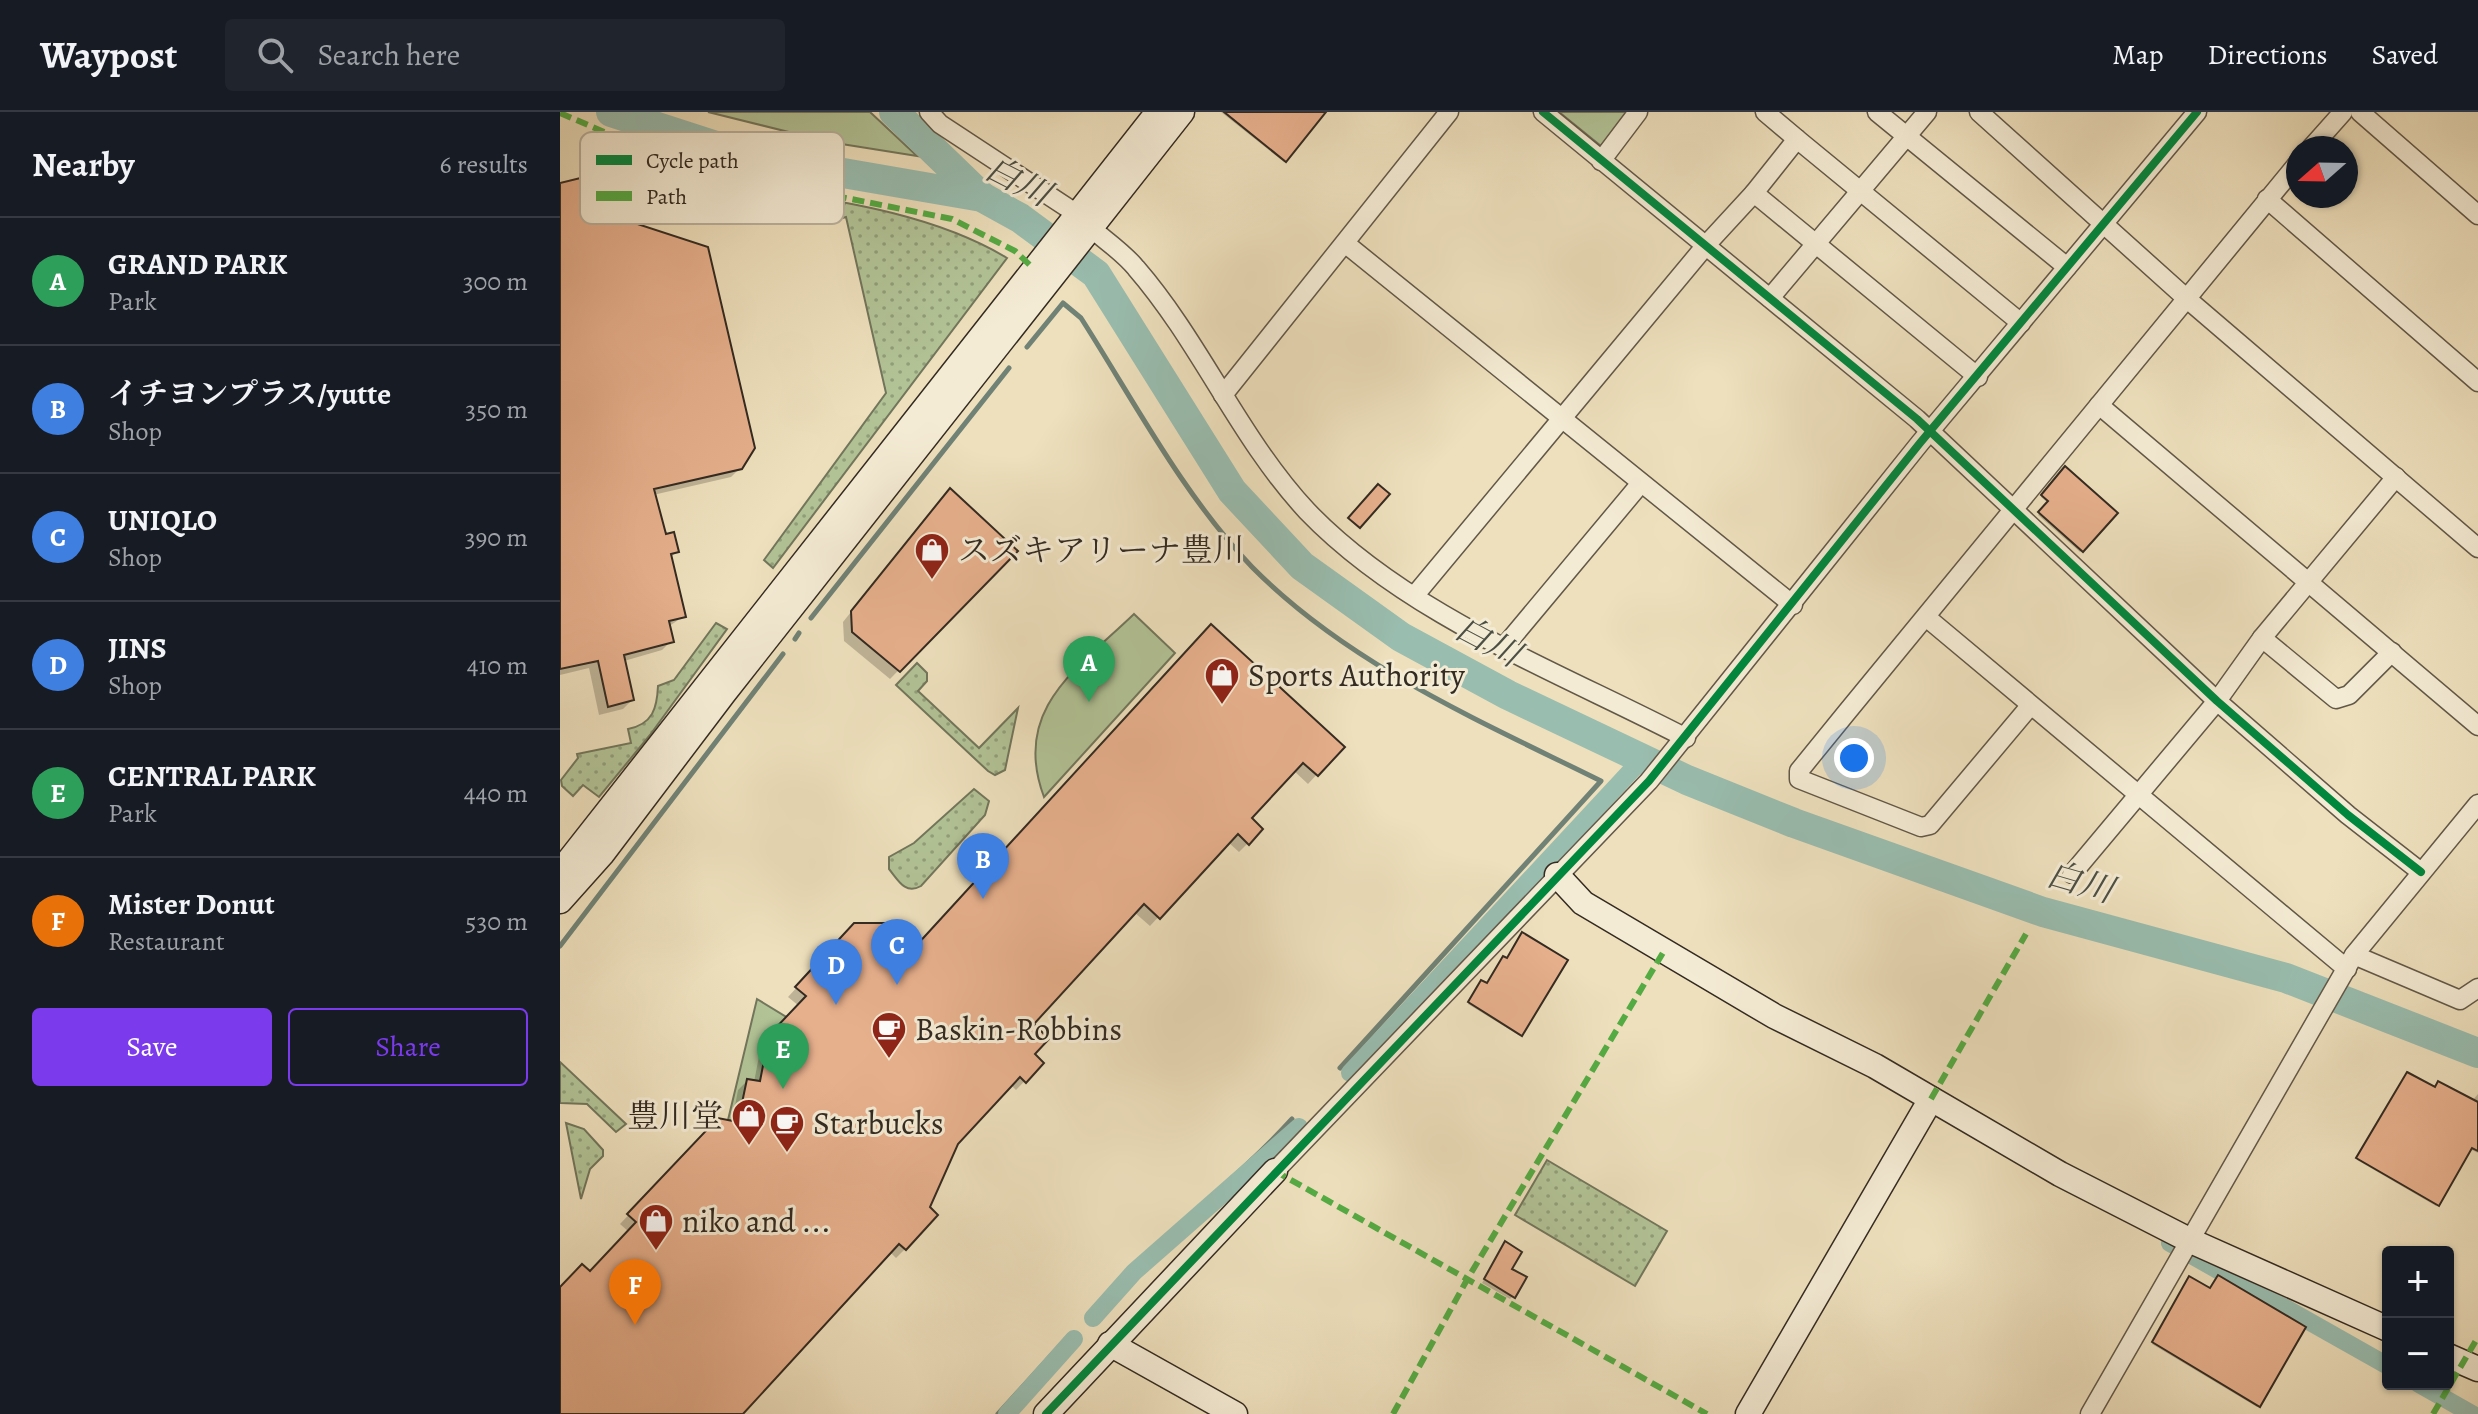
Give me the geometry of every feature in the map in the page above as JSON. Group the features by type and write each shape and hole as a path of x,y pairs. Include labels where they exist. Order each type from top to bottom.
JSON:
{"street":[{"path":"929,112 940,124 1134,265 1167,306 1262,456 1307,510 1357,556 1415,595 1504,647 1680,744"},
{"path":"1080,227 1158,112"},
{"path":"560,872 1080,227 1182,112"},
{"path":"1223,395 1449,112"},
{"path":"1543,112 1931,431 1943,447 2217,701 2348,815 2421,872"},
{"path":"1601,161 1638,112"},
{"path":"1765,112 2021,323"},
{"path":"1877,112 2067,267"},
{"path":"1770,298 1927,112"},
{"path":"1046,1414 1649,781 1931,431 2197,112"},
{"path":"2322,136 2343,112"},
{"path":"2360,112 2478,215"},
{"path":"1986,114 2186,298 2477,544"},
{"path":"1415,595 1797,139"},
{"path":"2030,706 1930,825 1921,827 1799,779 1799,771 2286,177"},
{"path":"1754,193 1978,377"},
{"path":"2267,199 2478,382"},
{"path":"1346,244 1793,605"},
{"path":"560,901 602,854 918,448 1047,269"},
{"path":"2099,405 2306,584 2478,726"},
{"path":"800,621 876,523 918,448"},
{"path":"2072,874 2217,701 2262,638 2396,477"},
{"path":"1504,647 1641,483"},
{"path":"1926,617 2138,794 2350,962 2460,1000 2478,988"},
{"path":"2262,638 2336,699 2349,695 2392,652"},
{"path":"2090,1414 2350,962 2478,804"},
{"path":"1557,875 1583,903 1928,1105 2060,1174 2187,1248 2382,1327"},
{"path":"1748,1414 1928,1105"},
{"path":"1110,1344 1235,1414"},
{"path":"2454,1359 2478,1369"}],"green space":[{"path":"708,112 870,112 917,156 844,144 844,132 789,132"},
{"path":"1559,112 1628,112 1601,146"},
{"path":"844,203 900,215 973,240 1007,258 773,568 764,560 886,393"},
{"path":"1134,614 1175,653 1044,797 1036,766 1036,739 1043,715 1072,672"},
{"path":"716,623 727,629 650,735 599,797 583,785 573,796 562,786 561,780 578,758 577,754 631,743 628,729 643,723 652,714 658,686 674,680"},
{"path":"917,663 927,673 927,681 918,691 979,748 1018,708 1005,770 995,775 988,771 896,685"},
{"path":"974,789 989,801 985,815 921,886 911,889 902,885 889,869 889,857 914,843"},
{"path":"757,999 855,1059 748,1124 728,1120"},
{"path":"560,1062 626,1124 616,1132 587,1104 560,1103"},
{"path":"566,1123 584,1129 603,1150 603,1156 590,1169 581,1199"},
{"path":"1547,1160 1667,1231 1635,1286 1515,1215"}],"building":[{"path":"1224,112 1326,112 1286,162"},
{"path":"580,178 580,224 637,224 708,247 755,448 742,469 654,489 666,534 674,532 679,552 671,554 686,617 669,621 674,642 624,655 634,700 608,707 598,661 560,669 560,183"},
{"path":"2065,466 2118,513 2083,552 2038,512 2048,501 2041,495"},
{"path":"1378,484 1390,494 1360,528 1348,518"},
{"name":"スズキアリーナ豊川","path":"950,488 1018,551 900,672 852,632 851,611"},
{"path":"1211,624 1345,747 1318,776 1303,763 1252,818 1263,829 1249,845 1238,834 1160,919 1144,904 1034,1024 1049,1039 1035,1054 1044,1063 1026,1083 1020,1077 958,1144 930,1207 938,1215 906,1250 899,1244 743,1414 560,1414 560,1287 582,1264 590,1271 636,1222 627,1214 718,1118 738,1122 747,1079 760,1081 769,1035 806,996 795,987 854,923 889,923 915,947"},
{"path":"1522,932 1568,960 1522,1036 1468,1002 1481,980 1487,983 1503,956 1507,958"},
{"path":"2407,1072 2435,1087 2438,1081 2478,1102 2478,1151 2472,1148 2439,1206 2356,1158"},
{"path":"1505,1241 1522,1252 1512,1269 1527,1277 1515,1298 1484,1279"},
{"path":"2218,1275 2306,1327 2260,1407 2152,1342 2189,1276 2210,1288"}],"waterway":[{"name":"白川","path":"611,112 673,132"},
{"path":"894,112 982,197"},
{"name":"白川","path":"844,173 982,197 1020,218 1096,274 1232,491 1302,566 1401,637 1508,695 1687,780 1794,823 2043,912 2286,978 2478,1053"},
{"path":"1027,347 1063,303 1081,318 1160,447 1204,509 1252,567 1290,602 1373,662 1418,688 1601,781 1340,1068"},
{"path":"811,618 1009,368"},
{"path":"795,639 799,633"},
{"path":"560,946 783,654"},
{"path":"1350,1073 1642,759"},
{"path":"1088,1315 1137,1264 1292,1119"},
{"path":"1093,1318 1134,1272 1299,1127"},
{"path":"2170,1243 2382,1363"},
{"path":"998,1414 1069,1336"},
{"path":"1007,1414 1074,1339"},
{"path":"2430,1390 2472,1414"}],"marked path":[{"path":"560,113 604,132"},
{"path":"844,198 952,219 1015,251 1033,268"},
{"path":"1931,1099 2026,934"},
{"path":"1393,1414 1468,1278 1664,951"},
{"path":"1275,1171 1707,1414"},
{"path":"2433,1414 2478,1337"}],"cycle path":[{"path":"1543,112 1917,419 2217,701 2348,815 2421,872"},
{"path":"1046,1414 1649,781 1920,443 2197,112"}],"place":[{"name":"スズキアリーナ豊川","path":"932,581"},
{"name":"GRAND PARK","path":"1089,702"},
{"name":"Sports Authority","path":"1222,706"},
{"name":"イチヨンプラス/yutte","path":"983,899"},
{"name":"UNIQLO","path":"897,985"},
{"name":"JINS","path":"836,1005"},
{"name":"Baskin-Robbins","path":"889,1060"},
{"name":"CENTRAL PARK","path":"783,1089"},
{"name":"豊川堂","path":"749,1147"},
{"name":"Starbucks","path":"787,1154"},
{"name":"niko and ...","path":"656,1252"},
{"name":"Mister Donut","path":"635,1325"}]}
